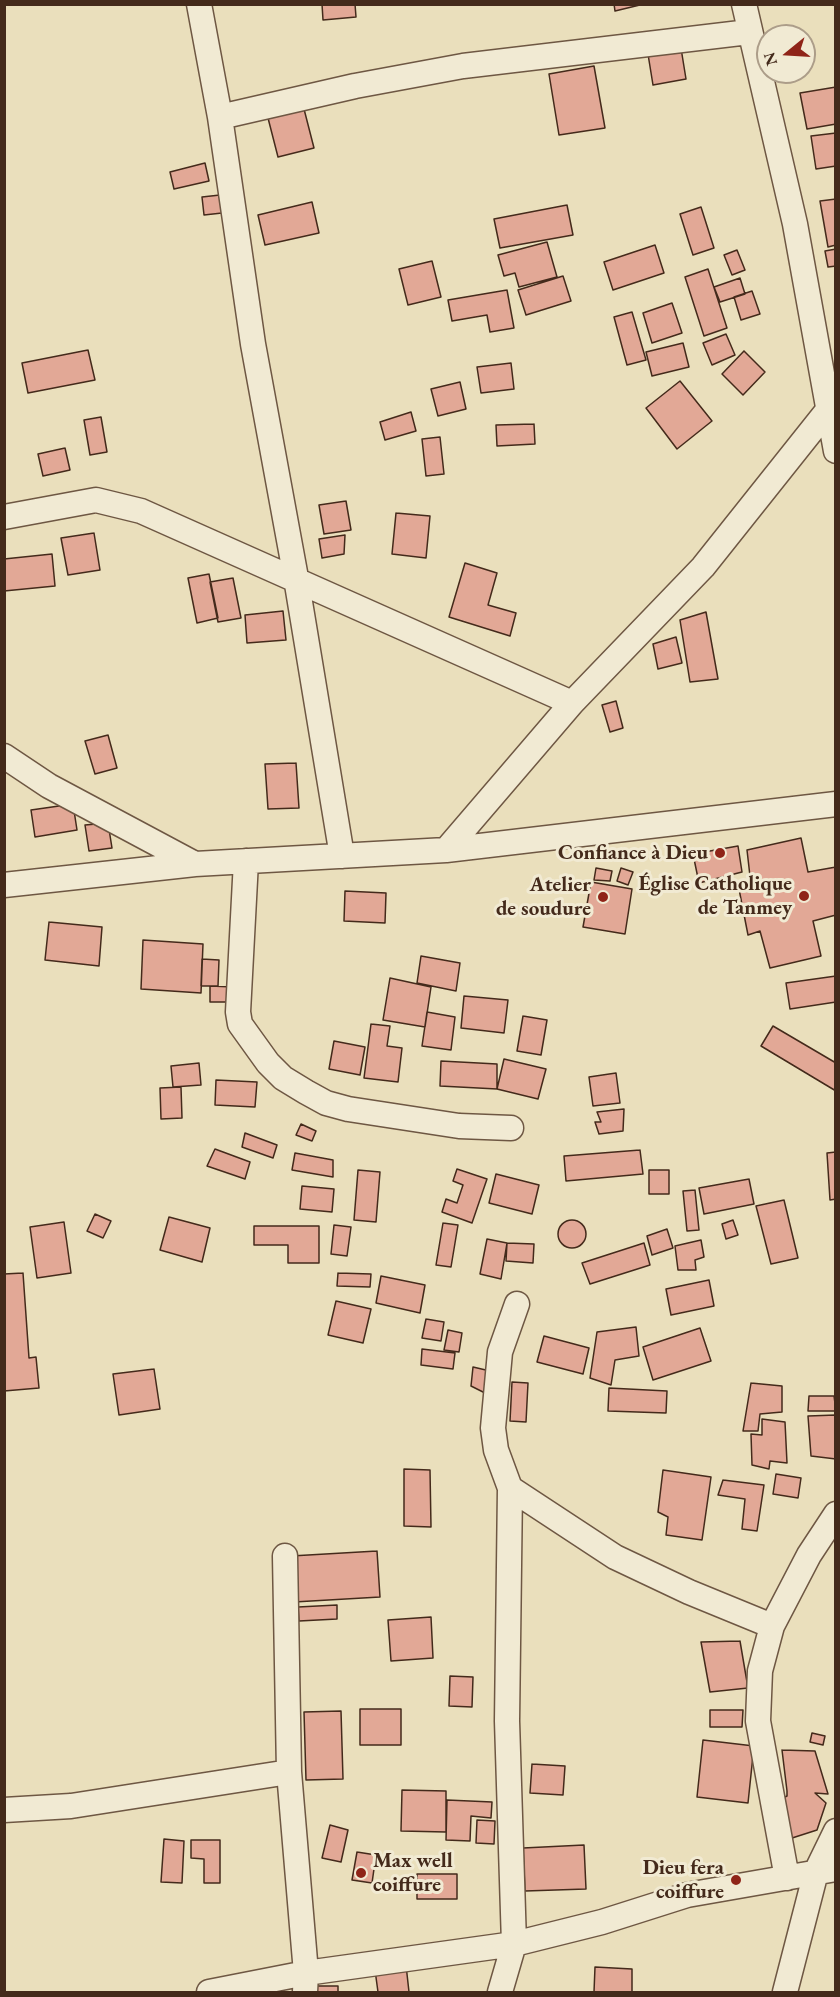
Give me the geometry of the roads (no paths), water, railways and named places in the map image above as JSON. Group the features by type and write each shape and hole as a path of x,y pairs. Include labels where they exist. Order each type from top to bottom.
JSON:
{"street":[{"path":"199,4 220,117 253,344 296,578 342,856"},
{"path":"744,4 749,32 773,119 795,224 836,451"},
{"path":"220,117 355,86 463,66 749,32"},
{"path":"446,850 572,703 703,567 828,410"},
{"path":"4,517 96,500 120,504 296,578 572,703"},
{"path":"4,756 49,786 195,864"},
{"path":"4,885 195,864 446,850 836,804"},
{"path":"246,861 238,1012 240,1024 268,1063 284,1078 306,1092 326,1103 348,1109 459,1126 511,1128"},
{"path":"500,1992 514,1944 507,1721 510,1488 496,1450 493,1428 501,1353 517,1304"},
{"path":"510,1488 615,1557 689,1592 772,1626"},
{"path":"787,1878 758,1721 760,1671 772,1626 809,1555 836,1514"},
{"path":"285,1556 289,1772 306,1982"},
{"path":"4,1810 71,1806 289,1772"},
{"path":"785,1992 826,1870 836,1831"},
{"path":"209,1992 306,1982 514,1944 602,1922 687,1894 826,1870"}],"place":[{"name":"Confiance à Dieu","path":"720,853"},
{"name":"Église Catholique de Tanmey","path":"804,896"},
{"name":"Atelier de soudure","path":"603,897"},
{"name":"Max well coiffure","path":"361,1873"},
{"name":"Dieu fera coiffure","path":"736,1880"}]}
